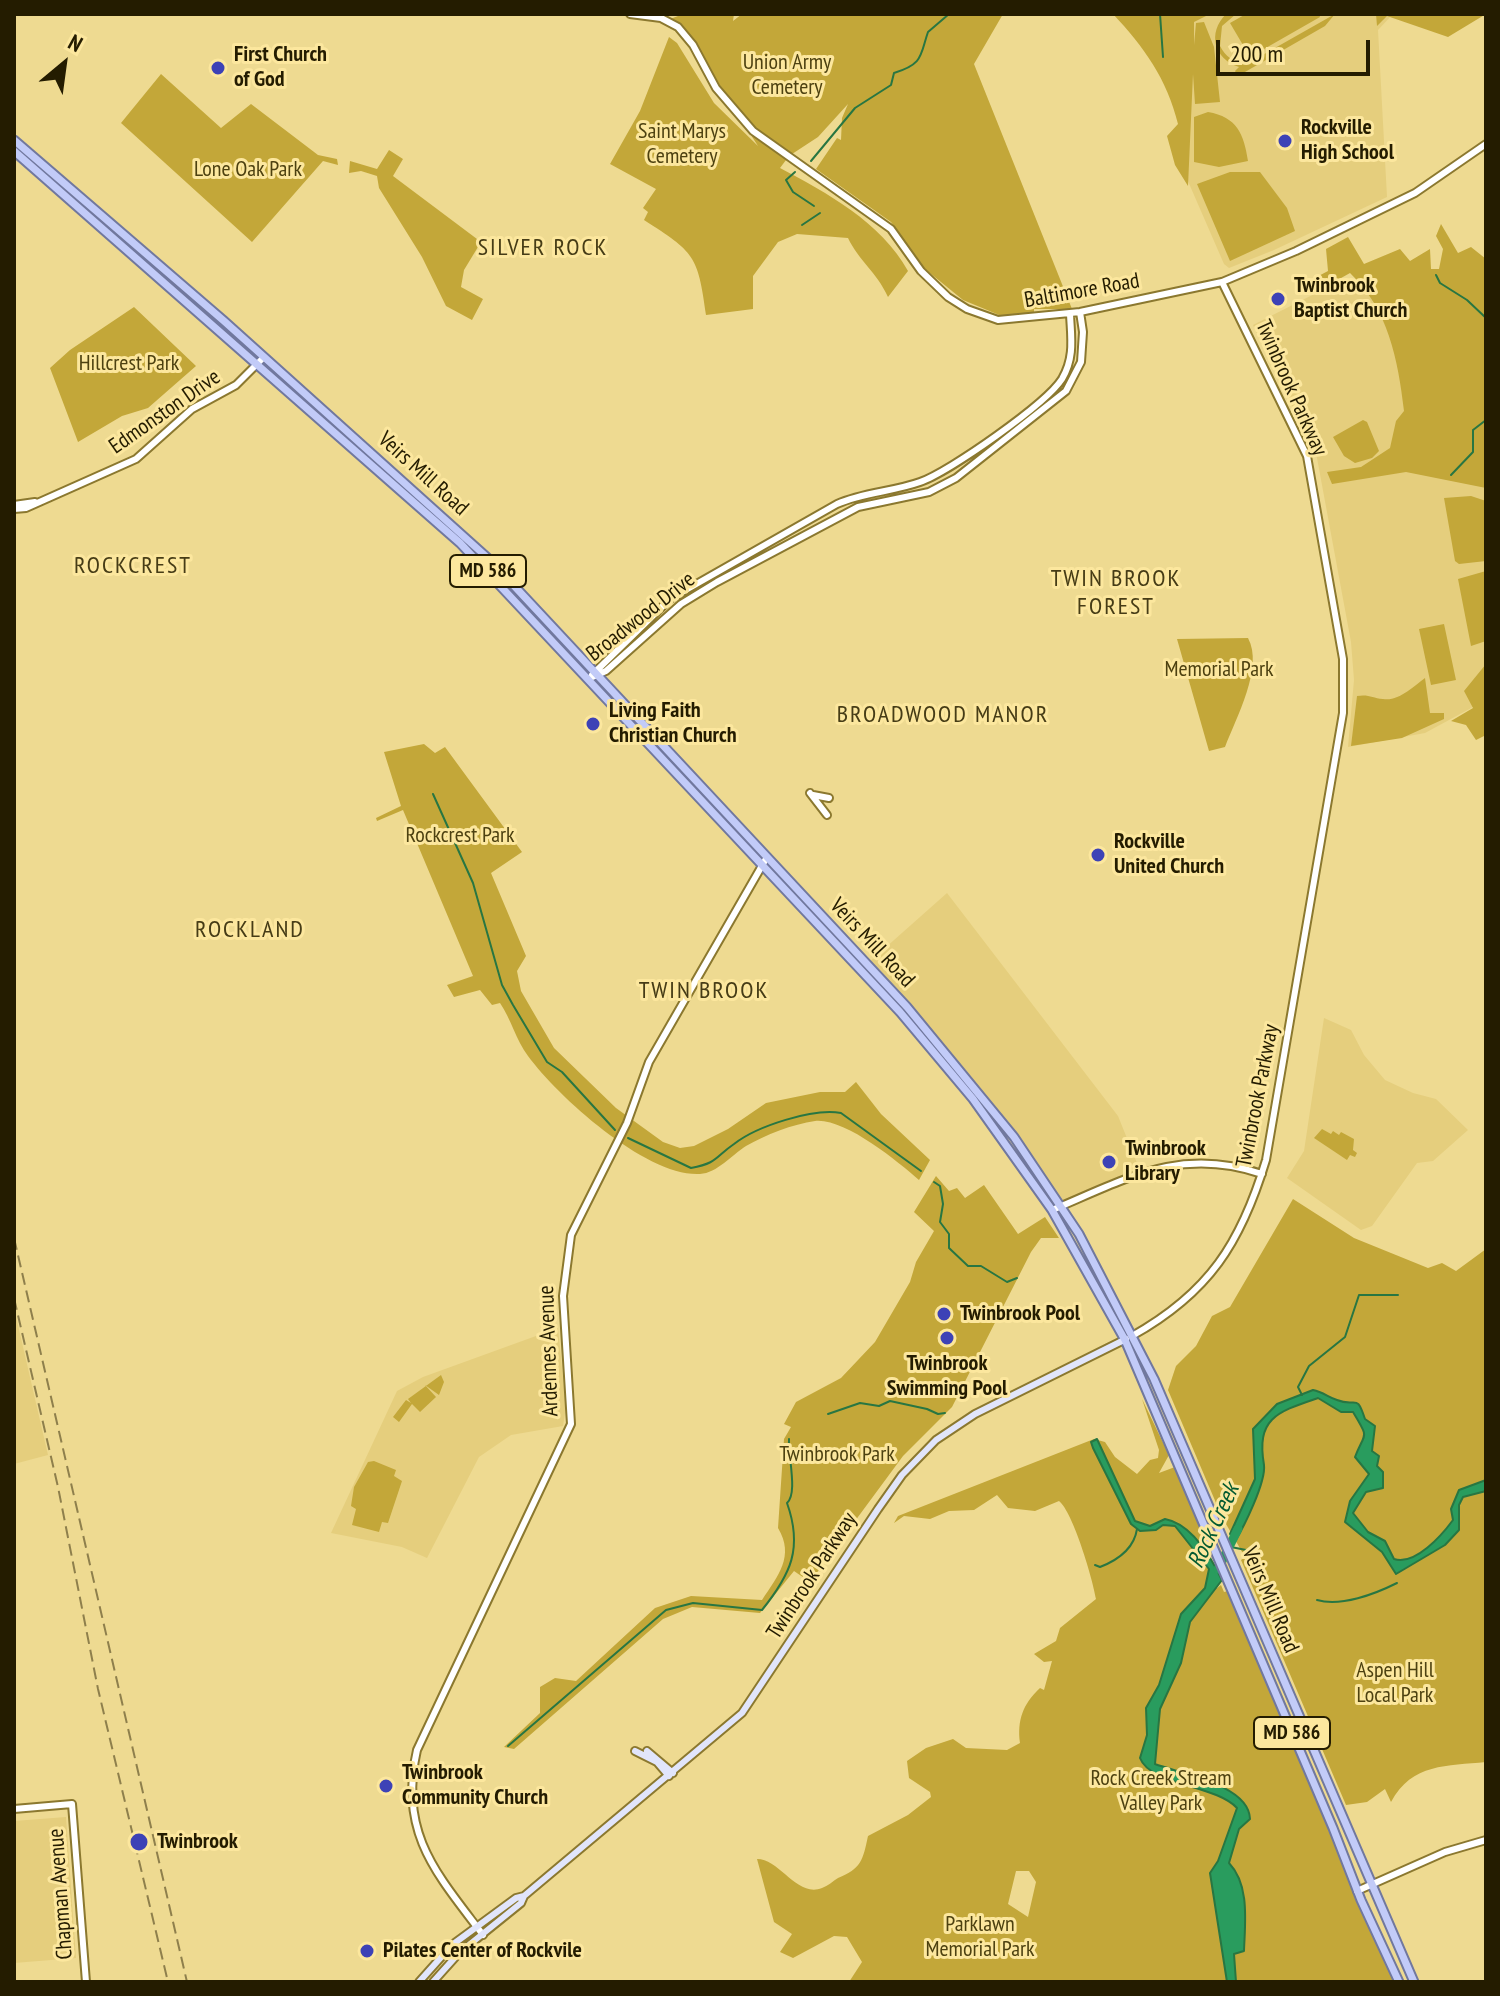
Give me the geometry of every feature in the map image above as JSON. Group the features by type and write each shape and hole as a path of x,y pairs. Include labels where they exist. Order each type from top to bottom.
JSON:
{"main road":[{"name":"Veirs Mill Road","path":"14,140 440,524 764,860 985,1098 1061,1206 1128,1338 1235,1563 1414,1982"},
{"name":"Veirs Mill Road","path":"14,151 452,522 597,673 764,860"},
{"name":"Veirs Mill Road","path":"904,1010 973,1099 1052,1210 1128,1338 1357,1891 1399,1982"},
{"name":"Twinbrook Parkway","path":"419,1982 442,1954 476,1926 516,1898 524,1896 742,1713 888,1494 936,1440 975,1414 1128,1338"},
{"path":"635,1751 657,1762 671,1775"},
{"path":"647,1751 671,1775"},
{"name":"Twinbrook Parkway","path":"433,1982 521,1903 524,1896"}],"street":[{"name":"Baltimore Road","path":"630,14 661,18 678,27 693,45 716,88 748,126 891,229 921,271 948,297 967,309 998,320 1070,314 1222,282 1415,193 1486,144"},
{"name":"Twinbrook Parkway","path":"1128,1338 1165,1318 1196,1293 1242,1222 1262,1174 1343,713 1344,669 1307,456 1222,282"},
{"name":"Broadwood Drive","path":"590,678 681,604 717,582 858,507 929,492 956,478 1066,391 1081,362 1080,312"},
{"name":"Broadwood Drive","path":"597,673 670,599 692,585 837,504 862,493 914,484 945,472 1004,430 1062,379 1073,350 1070,314"},
{"name":"Edmonston Drive","path":"14,507 35,502 136,459 192,409 236,385 260,360"},
{"path":"827,815 810,793 829,798"},
{"name":"Ardennes Avenue","path":"483,1935 435,1874 421,1846 414,1797 417,1750 571,1424 563,1296 571,1235 627,1123 649,1062 764,860"},
{"path":"1052,1210 1157,1167 1192,1161 1224,1163 1262,1174"},
{"name":"Chapman Avenue","path":"14,1809 72,1804 86,1982"},
{"path":"1357,1891 1445,1852 1486,1840"}],"shaded area":[{"name":"Rockville High School","path":"1193,14 1393,14 1378,30 1387,197 1274,250 1229,268 1224,264 1184,172"},
{"path":"1344,279 1368,293 1459,461 1486,488 1486,700 1425,733 1348,747 1354,680 1351,642 1317,458 1253,325"},
{"path":"947,893 1118,1116 1141,1173 1061,1206 1023,1149 867,964"},
{"path":"1324,1018 1351,1030 1364,1055 1385,1080 1413,1093 1436,1099 1468,1130 1433,1161 1417,1163 1372,1226 1361,1230 1287,1178 1304,1151"},
{"path":"14,1308 48,1455 14,1464"},
{"path":"558,1328 566,1407 563,1426 511,1435 479,1457 427,1558 402,1547 331,1533 397,1391 423,1377"},
{"path":"1313,1390 1344,1402 1357,1403 1365,1419 1375,1426 1372,1451 1379,1456 1377,1466 1383,1472 1383,1488 1366,1492 1353,1513 1368,1532 1385,1541 1394,1559 1411,1558 1427,1548 1453,1520 1451,1509 1459,1490 1486,1480 1486,1491 1463,1497 1459,1505 1459,1530 1445,1545 1396,1574 1382,1552 1345,1522 1350,1501 1369,1474 1355,1457 1364,1432 1353,1412 1341,1412 1318,1398 1281,1413 1267,1427 1263,1437 1262,1482 1235,1541 1230,1534 1255,1479 1253,1429 1277,1404"},
{"path":"1097,1439 1135,1521 1150,1526 1165,1519 1184,1527 1206,1552 1222,1580 1190,1622 1181,1663 1160,1709 1155,1764 1227,1789 1247,1807 1250,1819 1239,1829 1229,1863 1240,1882 1245,1904 1244,1951 1234,1954 1236,1982 1227,1982 1210,1873 1218,1861 1237,1808 1214,1794 1156,1774 1140,1758 1147,1735 1146,1708 1159,1685 1181,1614 1205,1588 1209,1569 1175,1526 1163,1525 1156,1530 1140,1531 1131,1524 1093,1448 1091,1442"},
{"path":"66,1817 76,1958 14,1963 14,1821"}],"green space":[{"path":"674,14 734,14 733,21 742,14 1003,14 974,64 1072,309 1034,309 1034,316 1004,317 963,300 925,269 891,222 816,169 837,138 841,140 842,118 848,104 818,137 789,156 780,168 852,210 883,238 908,271 888,297 848,238 797,234 778,242 753,276 753,309 706,315 700,279 691,257 674,240 644,220 648,212 643,208 656,189 610,164 640,111 669,37 677,43 714,103 758,146 693,45 668,20 678,16"},
{"path":"1113,14 1210,14 1194,22 1194,45 1196,23 1204,22 1214,47 1220,102 1195,104 1193,74 1188,186 1175,165 1167,136 1178,124 1168,92 1144,51"},
{"path":"1226,14 1236,14 1222,26 1220,46 1229,58 1242,62 1252,61 1335,14 1325,26 1238,76 1235,71 1239,67 1224,58 1216,45 1216,29"},
{"path":"1246,14 1319,14 1320,17 1250,57 1230,23"},
{"path":"1376,14 1486,14 1448,37 1387,16 1377,26"},
{"name":"Lone Oak Park","path":"161,74 221,128 251,104 318,155 337,159 338,165 323,161 252,242 121,123"},
{"path":"1208,112 1226,118 1237,128 1248,161 1219,167 1194,162 1194,117"},
{"path":"389,150 403,159 393,176 481,242 464,270 461,287 483,299 472,320 446,306 422,257 379,188 377,176 361,171 349,173 350,161 377,169"},
{"path":"1230,172 1260,172 1287,208 1295,231 1230,261 1197,184"},
{"path":"1441,224 1458,253 1471,247 1486,259 1486,488 1406,472 1332,484 1327,472 1361,467 1390,448 1396,421 1404,411 1394,354 1374,302 1350,273 1318,291 1309,290 1311,280 1328,271 1326,249 1348,237 1364,264 1400,249 1410,261 1430,249 1431,269 1439,269 1443,249 1436,236"},
{"name":"Hillcrest Park","path":"134,307 196,366 148,408 122,416 78,442 50,368 70,350"},
{"path":"1363,420 1367,422 1379,451 1372,458 1355,463 1344,456 1333,437"},
{"path":"1471,496 1486,501 1486,561 1459,564 1455,561 1444,498"},
{"path":"1486,571 1486,641 1471,646 1458,579"},
{"path":"1444,624 1456,680 1431,685 1419,629"},
{"name":"Memorial Park","path":"1248,638 1253,663 1247,692 1225,747 1209,751 1177,639"},
{"path":"1486,664 1486,735 1476,740 1466,725 1451,721 1473,708 1464,691"},
{"path":"1425,678 1430,713 1444,713 1444,719 1402,738 1351,746 1357,696 1394,698"},
{"name":"Rockcrest Park","path":"424,744 435,753 445,747 522,852 491,873 526,956 517,971 521,991 554,1048 616,1108 663,1142 680,1148 694,1146 728,1129 766,1103 820,1092 845,1092 856,1082 881,1114 930,1160 919,1180 855,1133 841,1126 815,1121 770,1134 706,1173 679,1172 630,1149 582,1113 528,1056 500,1003 492,1005 480,990 454,997 447,985 473,976 403,810 377,821 376,818 401,806 384,752"},
{"path":"1322,1129 1331,1134 1333,1131 1339,1135 1341,1132 1354,1139 1355,1157 1350,1155 1347,1160 1314,1138"},
{"name":"Twinbrook Park","path":"936,1176 949,1191 957,1188 965,1198 984,1185 1018,1234 1045,1217 1059,1238 1041,1238 1031,1252 952,1407 903,1456 810,1582 794,1571 760,1613 692,1607 663,1619 514,1749 504,1747 540,1713 540,1687 555,1678 576,1681 655,1608 691,1596 762,1600 779,1574 785,1557 783,1538 778,1528 784,1439 791,1427 784,1424 796,1402 841,1378 875,1342 910,1282 916,1262 934,1231 914,1212"},
{"name":"Aspen Hill Local Park","path":"1293,1199 1354,1238 1428,1268 1442,1263 1456,1271 1486,1249 1486,1762 1444,1766 1420,1773 1400,1789 1391,1802 1385,1789 1367,1802 1346,1805 1241,1560 1245,1557 1222,1517 1168,1390 1176,1366 1196,1346 1212,1316 1230,1307"},
{"path":"441,1375 444,1382 439,1395 426,1386"},
{"path":"426,1386 436,1397 420,1412 412,1404 399,1422 393,1417 406,1400 411,1403 408,1399"},
{"name":"Rock Creek Stream Valley Park","path":"1142,1399 1169,1455 1159,1473 1175,1467 1210,1548 1206,1557 1217,1588 1221,1585 1224,1592 1228,1591 1396,1981 849,1982 862,1962 847,1937 834,1936 793,1958 780,1952 792,1934 774,1922 757,1859 773,1865 805,1888 813,1890 824,1887 856,1867 868,1836 908,1815 931,1797 930,1792 909,1778 907,1761 926,1748 953,1739 966,1748 1007,1750 1020,1743 1022,1713 1034,1694 1040,1688 1044,1690 1052,1661 1044,1662 1034,1654 1056,1641 1060,1628 1096,1599 1076,1532 1059,1501 1035,1511 1008,1508 997,1495 974,1510 949,1511 930,1519 904,1516 894,1523 898,1516 1094,1439 1105,1442 1115,1457 1137,1474 1150,1460 1158,1458 1159,1450","holes":["1016,1871 1029,1871 1036,1882 1028,1917 1008,1904"]},
{"path":"374,1461 396,1470 394,1476 402,1481 388,1523 382,1522 379,1532 352,1525 356,1509 351,1506 354,1487 368,1462"}],"waterway":[{"path":"811,161 855,108 891,85 894,73 916,62 928,32 949,14"},
{"path":"1160,14 1163,57"},
{"path":"795,172 786,180 793,192 814,206"},
{"path":"802,225 820,213"},
{"path":"1436,275 1440,283 1467,300 1486,318"},
{"path":"1451,475 1473,452 1473,430 1486,420"},
{"path":"433,794 473,883 502,985 547,1062 562,1072 615,1130"},
{"path":"628,1138 691,1168 711,1162 744,1137 771,1125 816,1113 841,1113 921,1171"},
{"path":"934,1182 940,1186 943,1204 940,1222 949,1234 949,1248 968,1266 981,1266 1007,1282 1017,1278"},
{"path":"1302,1395 1298,1387 1309,1366 1345,1337 1359,1295 1398,1295"},
{"path":"828,1414 860,1403 879,1406 890,1401 938,1414 945,1413"},
{"path":"508,1746 666,1610 693,1603 762,1610 787,1572 794,1547 792,1519 787,1503 792,1491 789,1439"},
{"path":"1095,1565 1100,1567 1124,1553 1137,1529"},
{"name":"Rock Creek","path":"1218,1569 1238,1529"},
{"path":"1231,1547 1246,1550 1258,1585"},
{"path":"1317,1600 1347,1601 1397,1583"}],"railway":[{"path":"14,1238 187,1982"},
{"path":"14,1298 58,1487 98,1689 168,1982"}],"place":[{"name":"First Church of God","path":"218,68"},
{"name":"Rockville High School","path":"1285,141"},
{"name":"Twinbrook Baptist Church","path":"1278,299"},
{"name":"Living Faith Christian Church","path":"593,724"},
{"name":"Rockville United Church","path":"1098,855"},
{"name":"Twinbrook Library","path":"1109,1162"},
{"name":"Twinbrook Pool","path":"944,1314"},
{"name":"Twinbrook Swimming Pool","path":"947,1338"},
{"name":"Twinbrook Community Church","path":"386,1786"},
{"name":"Twinbrook","path":"139,1842"},
{"name":"Pilates Center of Rockvile","path":"367,1951"}],"district":[{"name":"SILVER ROCK","path":"543,248"},
{"name":"ROCKCREST","path":"133,566"},
{"name":"TWIN BROOK FOREST","path":"1116,593"},
{"name":"BROADWOOD MANOR","path":"943,715"},
{"name":"ROCKLAND","path":"250,930"},
{"name":"TWIN BROOK","path":"704,991"}],"park label":[{"name":"Union Army Cemetery","path":"787,76"},
{"name":"Saint Marys Cemetery","path":"682,144"},
{"name":"Parklawn Memorial Park","path":"980,1938"}]}
